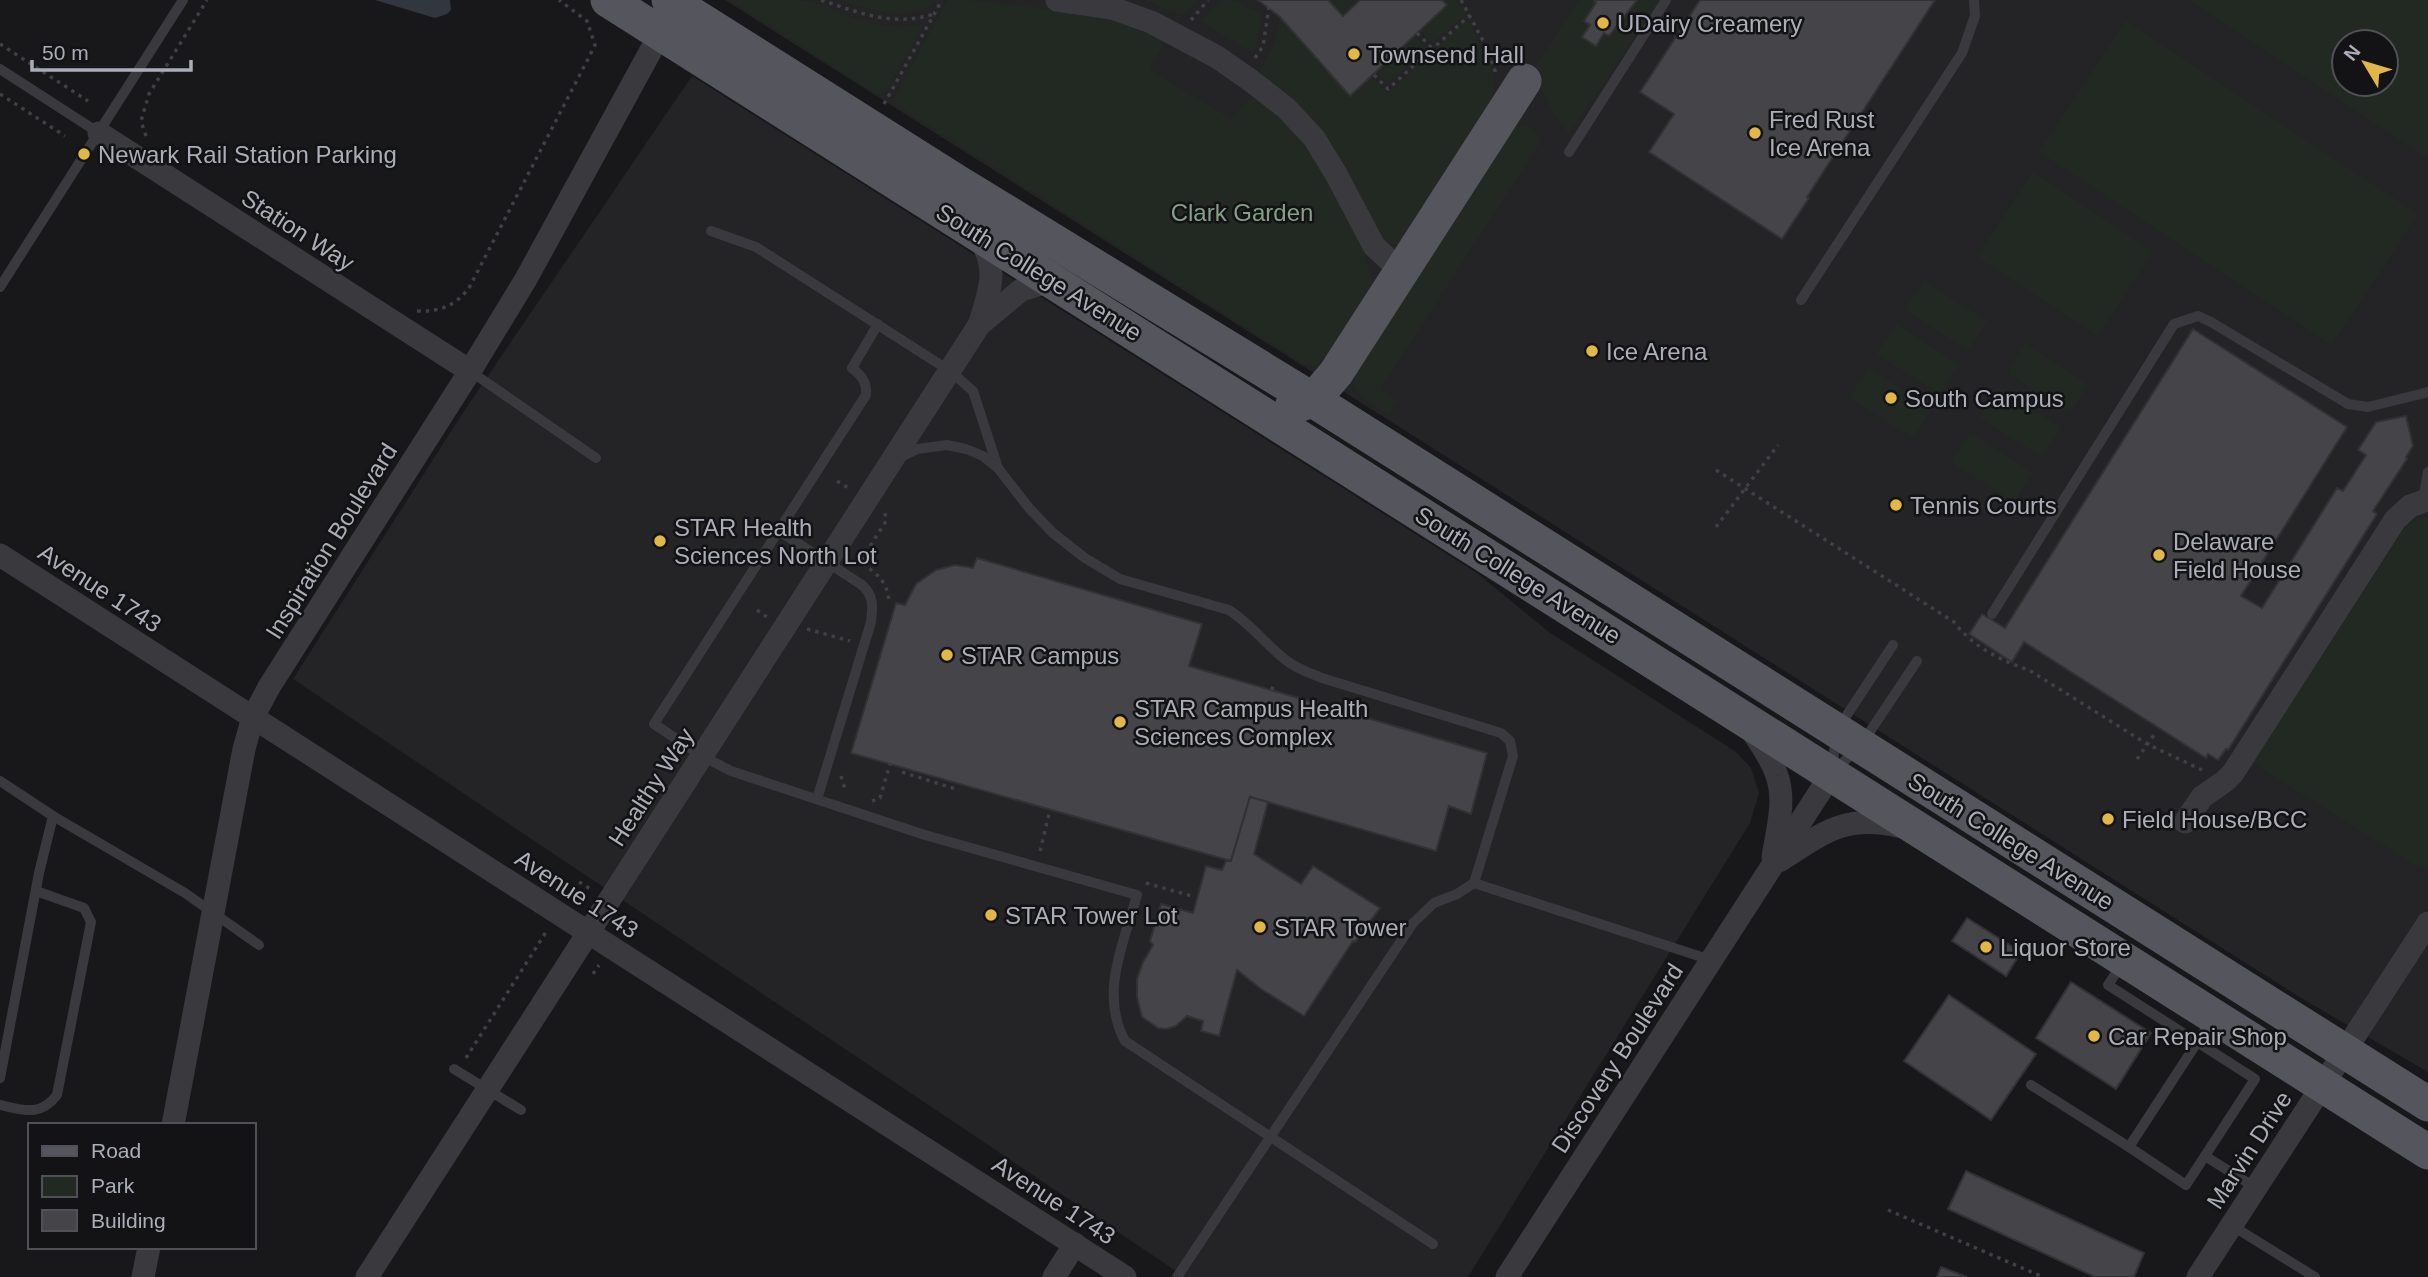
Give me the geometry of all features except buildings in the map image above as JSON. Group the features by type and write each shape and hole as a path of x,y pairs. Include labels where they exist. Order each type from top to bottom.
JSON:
{"main road":[{"name":"South College Avenue","path":"608,0 671,9 957,182 1313,400 2428,1104"},
{"name":"South College Avenue","path":"671,9 973,230 2125,959 2173,1009 2206,1029 2322,1085 2428,1152"},
{"path":"1266,416 1313,400 1336,373 1402,272 1511,80"}],"street":[{"path":"1057,0 1112,8 1151,22 1217,57 1286,108 1314,138 1374,246 1402,272"},
{"name":"Inspiration Boulevard","path":"173,1123 244,749 253,718 269,687 470,371 572,197 671,9"},
{"name":"Station Way","path":"99,133 470,371"},
{"name":"Healthy Way","path":"367,1277 979,325 988,297 991,265 984,245 973,230"},
{"name":"Healthy Way","path":"979,325 1021,290 1054,281"},
{"path":"2185,822 2202,797 2225,781 2239,763 2395,520 2410,506 2425,500"},
{"name":"Avenue 1743","path":"0,555 1125,1277"},
{"name":"Discovery Boulevard","path":"1744,718 1773,765 1781,788 1771,867"},
{"name":"Discovery Boulevard","path":"1507,1277 1832,773"},
{"name":"Discovery Boulevard","path":"1771,867 1842,824 1880,822 1927,834"},
{"name":"Marvin Drive","path":"2198,1277 2428,923"},
{"path":"1054,1277 1074,1244"},
{"path":"143,1277 149,1249"}],"lane":[{"path":"0,287 183,0"},
{"path":"1569,152 1666,0"},
{"path":"1801,300 1962,52 1975,16 1974,0"},
{"path":"0,69 99,133"},
{"path":"711,231 756,247 950,371 973,391 998,468"},
{"path":"1992,614 2175,324 2198,316 2211,322 2348,404 2368,407 2428,392"},
{"path":"878,324 852,368 863,377 867,387 866,396 654,724 702,756 731,771 945,841 1137,895 1112,990 1113,1011 1125,1041 1433,1244"},
{"path":"470,371 596,458"},
{"path":"890,463 917,449 947,445 983,456 998,468 1029,508 1053,533 1120,579 1228,610 1244,619 1285,660 1297,668 1501,733 1510,741 1513,756 1474,883 1457,894 1434,903 1413,923 1177,1277"},
{"path":"2425,500 2428,472"},
{"path":"779,531 827,561 870,593 873,606 817,799"},
{"path":"1832,773 1893,645"},
{"path":"1832,773 1849,738 1917,661"},
{"path":"0,780 53,816 185,893 259,945"},
{"path":"0,1078 53,816"},
{"path":"1474,883 1710,960"},
{"path":"0,1105 34,1111 48,1106 57,1095 91,922 84,908 36,891"},
{"path":"2031,1085 2186,1185 2255,1079 2206,1029 2129,1147"},
{"path":"454,1069 520,1110"},
{"path":"2205,1156 2256,1188"},
{"path":"2231,1225 2315,1277"}],"path":[{"path":"150,142 143,131 141,121 149,94 206,0"},
{"path":"417,311 445,309 460,300 469,288 589,59 595,45 587,21 559,0"},
{"path":"821,0 892,20 915,20 934,14"},
{"path":"884,104 942,0"},
{"path":"1188,24 1208,0"},
{"path":"1461,0 1488,50 1511,80"},
{"path":"1374,75 1388,89 1470,15"},
{"path":"1417,33 1433,49"},
{"path":"0,44 88,101"},
{"path":"0,94 65,136"},
{"path":"1716,527 1778,445"},
{"path":"1716,470 1954,622 1965,637 2009,664 2029,670 2147,744 2202,770"},
{"path":"757,610 787,625 864,644"},
{"path":"2137,759 2156,732"},
{"path":"880,798 890,764"},
{"path":"902,772 959,790"},
{"path":"1040,851 1050,810"},
{"path":"579,882 593,891"},
{"path":"1143,882 1195,897"},
{"path":"465,1060 549,928"},
{"path":"593,974 600,963"},
{"path":"1888,1210 2043,1277"}],"shaded area":[{"path":"375,0 450,0 451,10 435,18"},
{"name":"South Campus","path":"725,0 2428,0 2428,1072 2301,998"},
{"name":"STAR Campus","path":"692,76 1477,573 1549,632 1736,752 1751,768 1759,793 1750,823 1468,1277 1185,1277 293,679 464,411"}],"green space":[{"path":"730,0 806,1 879,25 894,27 925,23 885,92 876,94"},
{"path":"840,0 937,0 926,8 902,14 877,11"},
{"name":"Clark Garden","path":"948,0 1108,16 1159,37 1163,46 1150,70 1232,119 1248,101 1263,99 1320,160 1360,238 1375,291 1331,361 1324,357 1314,365 1302,363 892,102"},
{"path":"1145,0 1196,0 1186,14 1181,15"},
{"path":"1223,0 1235,1 1261,12 1258,40 1252,53 1201,21"},
{"path":"1329,0 1358,0 1343,14"},
{"path":"1443,0 1457,0 1466,13 1433,43 1421,31 1447,5"},
{"path":"1579,0 1660,0 1569,134 1553,112 1533,71"},
{"path":"2189,0 2428,0 2428,158 2337,98 2400,98 2400,28 2330,28 2330,93"},
{"path":"1280,19 1350,97 1371,77 1388,94 1468,19 1493,73 1494,95 1498,97 1404,243 1393,245 1382,239 1258,75 1275,42"},
{"path":"2126,21 2418,214 2332,345 2039,152"},
{"path":"1414,37 1427,48 1388,84 1377,73"},
{"path":"1526,125 1535,131 1541,141 1381,388 1397,401 1389,415 1360,394 1355,376 1347,371 1515,126"},
{"path":"2033,172 2153,251 2098,336 1977,257"},
{"path":"1924,281 1987,321 1968,350 1905,310"},
{"path":"1896,324 1959,365 1940,394 1877,354"},
{"path":"2025,344 2088,384 2070,413 2007,373"},
{"path":"1868,368 1931,408 1913,438 1850,398"},
{"path":"1998,388 2061,428 2042,457 1979,417"},
{"path":"1970,433 2033,473 2014,502 1951,462"},
{"path":"2428,515 2428,866 2421,869 2253,763 2402,532 2408,524"}],"place":[{"name":"UDairy Creamery","path":"1603,23"},
{"name":"Townsend Hall","path":"1354,54"},
{"name":"Fred Rust Ice Arena","path":"1755,133"},
{"name":"Newark Rail Station Parking","path":"84,154"},
{"name":"Ice Arena","path":"1592,351"},
{"name":"South Campus","path":"1891,398"},
{"name":"Tennis Courts","path":"1896,505"},
{"name":"STAR Health Sciences North Lot","path":"660,541"},
{"name":"Delaware Field House","path":"2159,555"},
{"name":"STAR Campus","path":"947,655"},
{"name":"STAR Campus Health Sciences Complex","path":"1120,722"},
{"name":"Field House/BCC","path":"2108,819"},
{"name":"STAR Tower Lot","path":"991,915"},
{"name":"STAR Tower","path":"1260,927"},
{"name":"Liquor Store","path":"1986,947"},
{"name":"Car Repair Shop","path":"2094,1036"}]}
